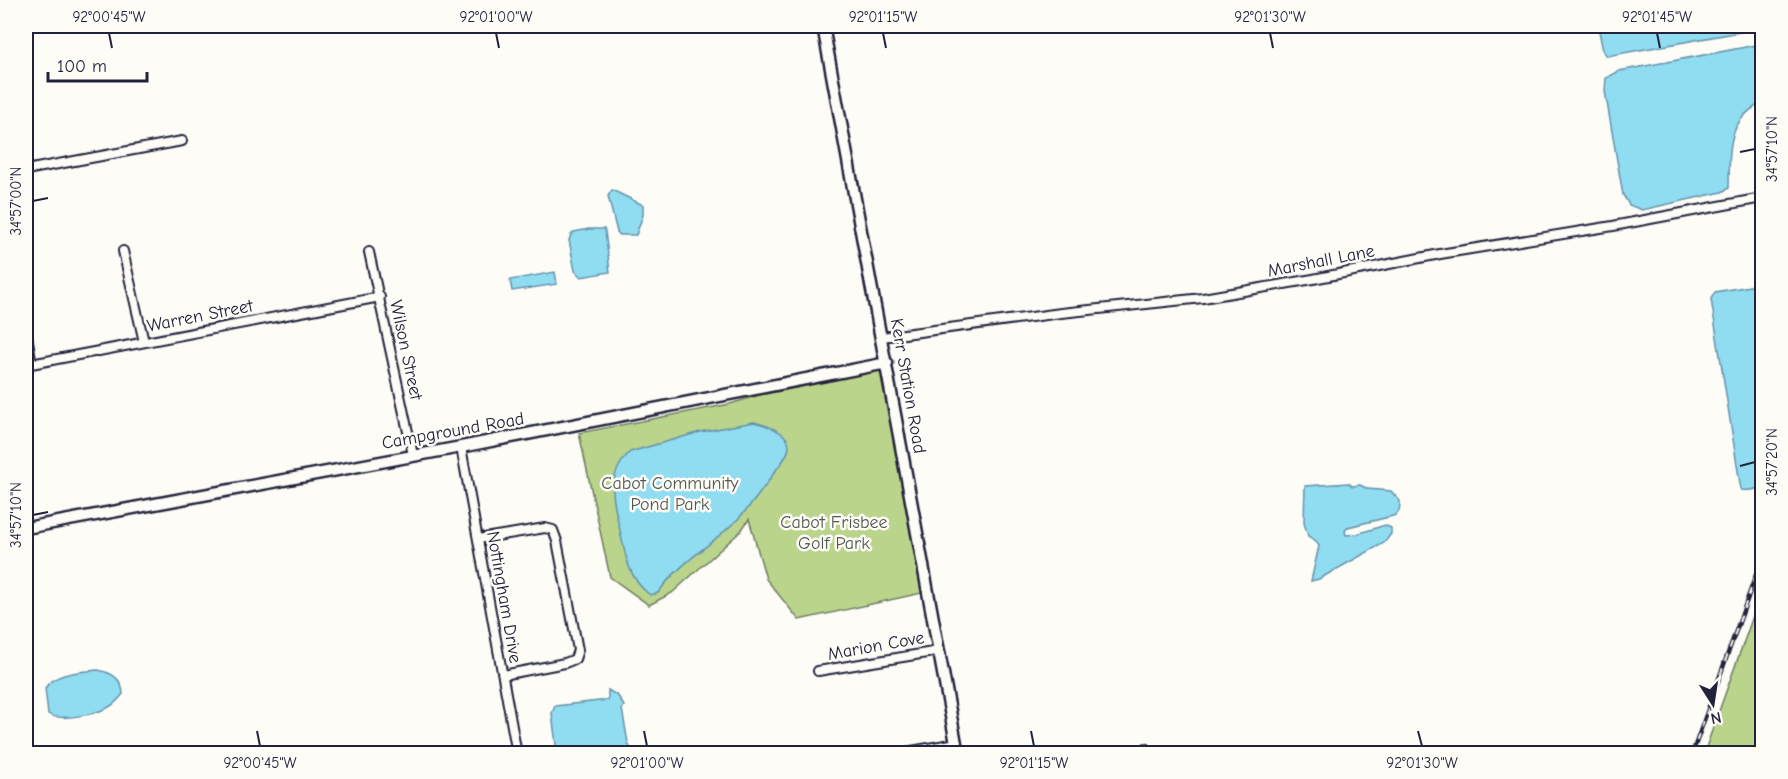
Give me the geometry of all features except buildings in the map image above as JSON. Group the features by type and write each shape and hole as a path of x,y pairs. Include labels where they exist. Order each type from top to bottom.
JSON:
{"street":[{"name":"Kerr Station Road","path":"823,26 958,748"},
{"path":"26,170 182,141"},
{"name":"Marshall Lane","path":"882,337 1061,313 1203,298 1762,198"},
{"path":"123,251 144,342"},
{"name":"Wilson Street","path":"369,252 413,455"},
{"name":"Warren Street","path":"29,364 380,297"},
{"path":"26,329 29,364"},
{"name":"Campground Road","path":"26,528 461,447 887,363"},
{"name":"Nottingham Drive","path":"461,447 517,753"},
{"path":"477,539 545,528 553,530 578,650 575,659 565,663 502,675"},
{"name":"Marion Cove","path":"818,671 939,651"},
{"path":"894,753 958,748"}],"green space":[{"path":"887,363 922,593 799,620 766,579 749,519 741,531 672,593 649,605 610,577 579,433 730,404 818,377"},
{"path":"1762,591 1762,753 1704,753"}],"water":[{"path":"1598,26 1762,26 1762,28 1607,56 1603,51"},
{"path":"1762,44 1762,103 1750,110 1736,128 1730,150 1729,188 1722,192 1642,210 1629,205 1623,195 1605,91 1606,78 1619,71"},
{"path":"612,190 643,205 643,215 636,235 620,235 617,232 608,196"},
{"path":"604,229 605,231 610,272 581,277 575,271 569,240 574,232"},
{"path":"555,272 557,284 512,291 510,280"},
{"path":"1762,284 1762,484 1755,489 1741,490 1711,299 1715,292"},
{"path":"754,422 781,433 788,441 788,453 759,495 739,518 676,572 658,593 650,595 636,581 623,545 613,494 614,479 620,464 630,452 700,432"},
{"path":"1349,483 1352,486 1360,485 1368,489 1391,491 1400,501 1400,506 1398,512 1393,516 1348,527 1345,531 1346,535 1385,525 1391,528 1391,534 1384,543 1319,579 1311,581 1319,546 1308,536 1304,523 1305,486"},
{"path":"98,670 112,675 121,684 123,694 115,703 103,710 78,716 61,717 48,714 45,688 49,683 68,674"},
{"path":"608,690 618,696 624,706 622,709 628,743 633,753 557,753 552,713 555,706 608,700"}],"railway":[{"path":"1692,754 1762,558"}],"park label":[{"name":"Cabot Community Pond Park","path":"670,493"},
{"name":"Cabot Frisbee Golf Park","path":"834,532"}]}
